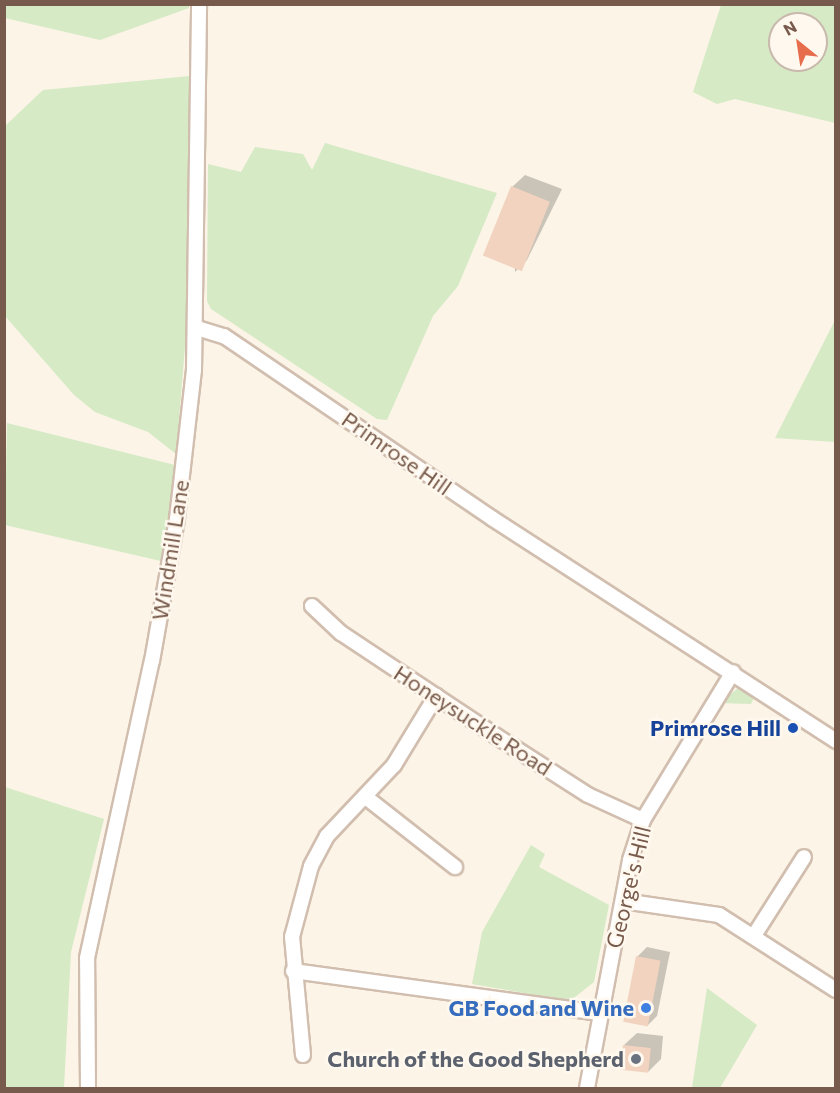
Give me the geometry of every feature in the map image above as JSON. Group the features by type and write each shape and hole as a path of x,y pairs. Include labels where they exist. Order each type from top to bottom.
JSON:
{"street":[{"name":"Windmill Lane","path":"88,1089 87,958 172,551 197,328 199,4"},
{"name":"Primrose Hill","path":"197,328 224,336 492,519 733,672 836,741"},
{"name":"Honeysuckle Road","path":"312,606 340,633 588,795 643,820"},
{"name":"George's Hill","path":"587,1089 623,901 643,820 733,672"},
{"path":"303,1055 292,971 292,937 311,866 327,836 367,798 436,696"},
{"path":"367,798 455,867"},
{"path":"755,934 804,857"},
{"path":"623,901 719,915 755,934 836,990"},
{"path":"292,971 600,1013"}],"green space":[{"path":"5,4 189,4 189,8 100,40 5,18"},
{"path":"721,5 835,5 835,123 735,99 717,104 693,92"},
{"path":"190,76 189,299 176,454 148,432 95,412 74,395 5,316 4,127 43,90"},
{"path":"325,143 497,193 458,286 433,316 387,420 377,419 211,309 207,301 208,164 241,172 255,147 303,154 312,170"},
{"path":"835,320 835,442 775,438 828,334"},
{"path":"7,423 175,465 165,562 5,525"},
{"path":"738,688 755,696 751,704 720,703"},
{"path":"5,787 104,819 71,952 64,1088 5,1088"},
{"path":"531,845 545,854 539,867 609,905 594,982 570,1001 472,984 482,932"},
{"path":"707,988 757,1025 720,1088 692,1088"}],"building":[{"path":"511,186 550,202 522,271 483,256"},
{"path":"636,956 661,961 648,1027 623,1022"},
{"name":"Church of the Good Shepherd","path":"623,1045 651,1048 648,1073 620,1070"}],"place":[{"name":"Primrose Hill","path":"793,728"},
{"name":"GB Food and Wine","path":"646,1008"},
{"name":"Church of the Good Shepherd","path":"636,1059"}]}
